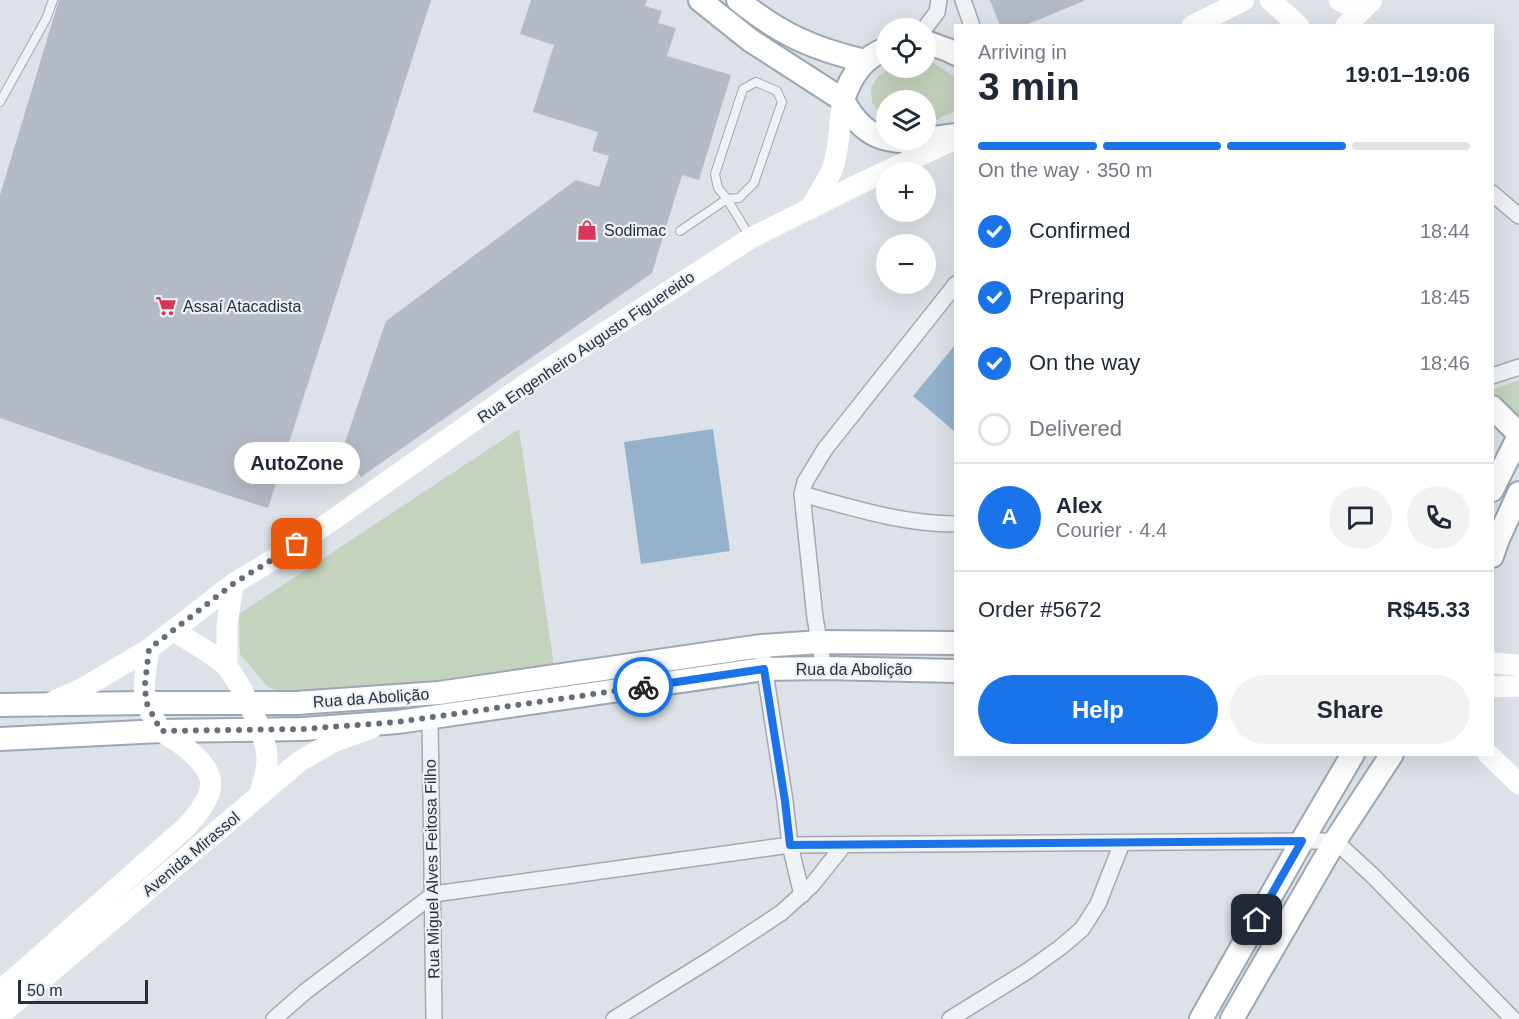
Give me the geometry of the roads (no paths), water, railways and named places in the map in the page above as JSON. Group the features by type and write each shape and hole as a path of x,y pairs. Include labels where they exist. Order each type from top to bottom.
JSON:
{"main road":[{"path":"700,0 750,40 843,100 848,110 862,126 876,136"},
{"path":"738,0 780,31 812,47 865,62"},
{"path":"1270,0 1297,24"},
{"path":"1339,0 1353,7 1369,4"},
{"path":"1196,24 1236,2"},
{"path":"1348,24 1369,4"},
{"path":"936,46 954,53"},
{"path":"809,209 832,168 838,146 843,100 848,86 865,62 876,53"},
{"path":"936,138 954,137"},
{"name":"Rua Engenheiro Augusto Figuereido","path":"46,705 85,687 149,649 233,584 297,544 539,375 751,238 954,138"},
{"path":"1494,409 1519,435 1494,486"},
{"path":"1494,550 1519,493"},
{"path":"1494,571 1519,528"},
{"path":"227,667 227,626 233,584"},
{"path":"174,631 227,667 247,703 260,730 267,755 266,773 259,797"},
{"name":"Rua da Abolição","path":"0,705 146,702 296,703 439,693 761,646 820,642 954,643"},
{"name":"Avenida Mirassol","path":"8,1002 185,828 199,813 209,797 212,788 210,777 199,759 161,731 146,702 145,684 149,649"},
{"path":"1494,663 1519,664"},
{"name":"Rua da Abolição","path":"0,740 161,731 303,729 398,722 764,669 954,671"},
{"path":"1494,687 1519,686"},
{"name":"Avenida Mirassol","path":"8,1002 300,761 335,741 398,722"},
{"path":"0,729 107,728 122,733"},
{"path":"1201,1019 1352,756"},
{"path":"1232,1019 1335,841 1391,756"},
{"path":"1490,756 1519,784"}],"street":[{"path":"932,18 937,12 939,0"},
{"path":"963,0 971,24"},
{"path":"1494,195 1519,216"},
{"path":"824,668 815,618 802,494 805,482 825,448 954,287"},
{"path":"1494,375 1519,367"},
{"path":"802,494 888,518 927,524 954,524"},
{"path":"761,646 790,845 802,895"},
{"name":"Rua Miguel Alves Feitosa Filho","path":"430,718 434,1019"},
{"path":"274,1019 306,991 434,894 790,845 1302,841 1335,841 1372,875 1512,1019"},
{"path":"950,1019 1029,970 1061,947 1082,928 1098,903 1122,843"},
{"path":"614,1019 781,913 802,895 844,845"}],"lane":[{"path":"0,102 46,19 53,0"},
{"path":"680,231 728,200 739,198 754,183 782,102 777,91 756,82 743,89 715,174 718,188 728,200 751,238"}],"water":[{"path":"954,346 954,431 913,396"},
{"path":"713,429 730,551 641,564 624,442"}],"place":[{"name":"Sodimac","path":"587,230"},
{"name":"Assaí Atacadista","path":"166,306"},
{"name":"AutoZone","path":"297,544"}]}
